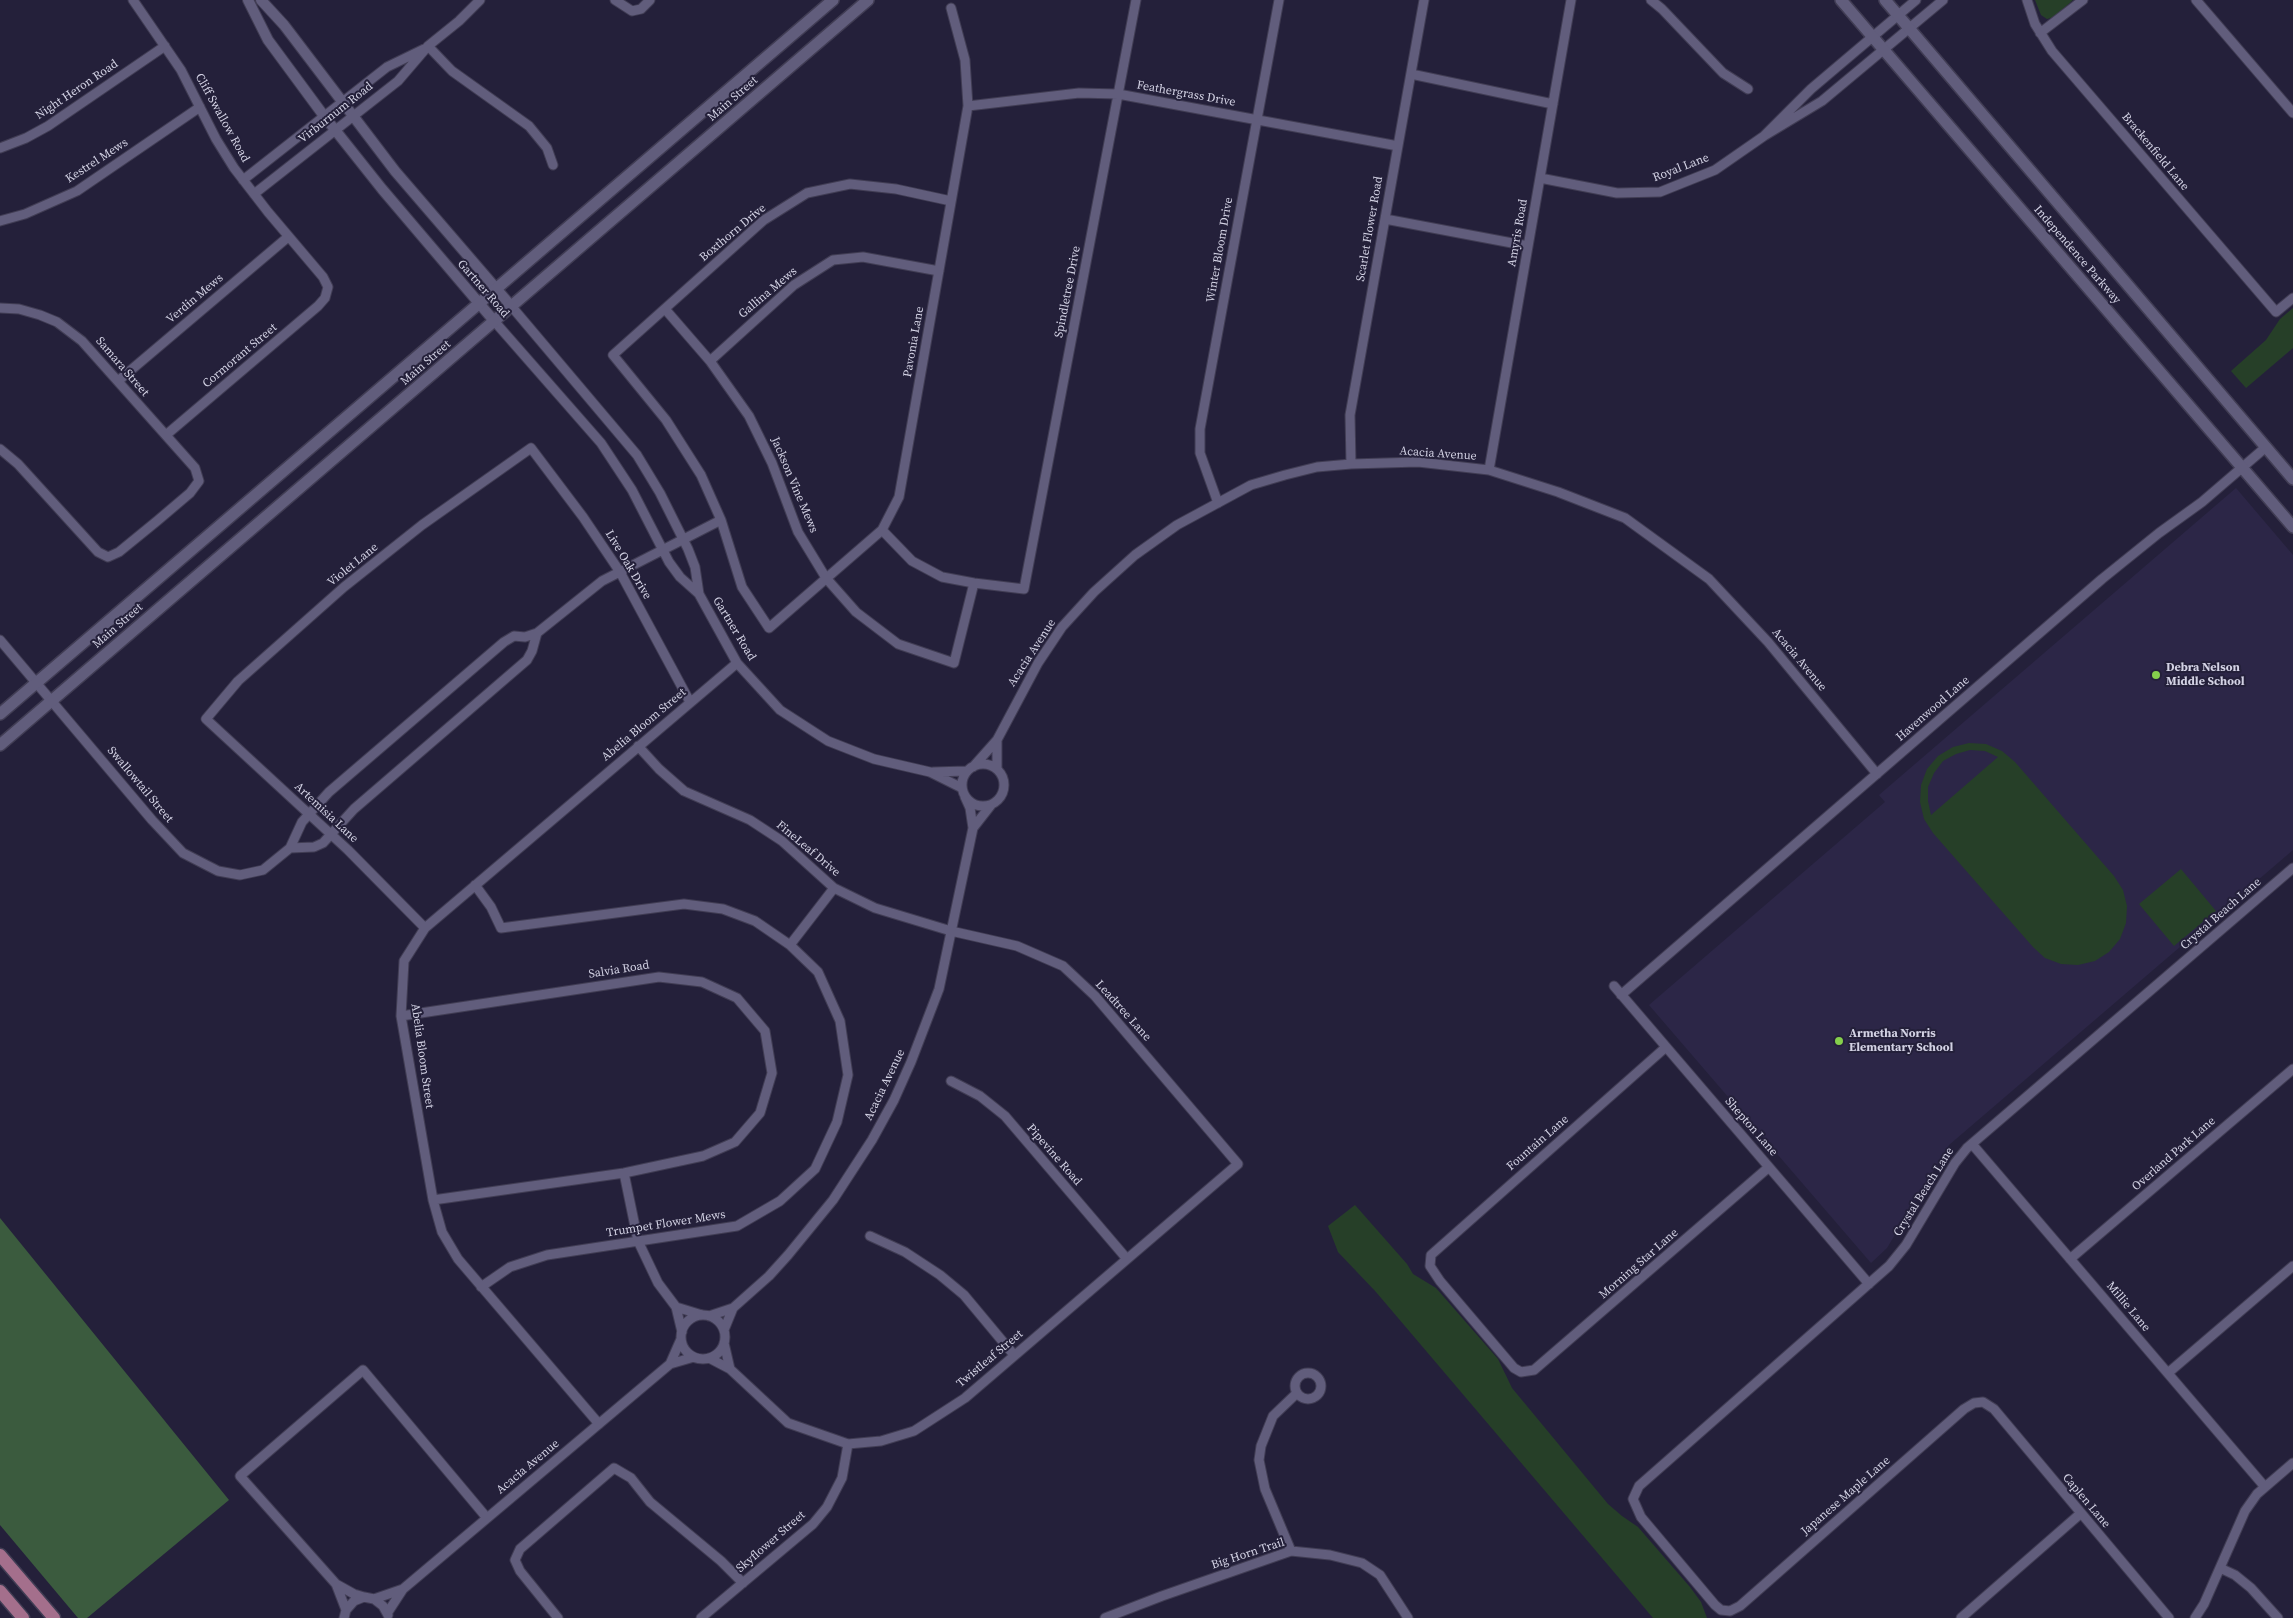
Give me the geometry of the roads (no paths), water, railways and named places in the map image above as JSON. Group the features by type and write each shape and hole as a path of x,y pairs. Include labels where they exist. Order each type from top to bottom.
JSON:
{"main road":[{"name":"Main Street","path":"0,714 833,0"},
{"name":"Main Street","path":"0,745 868,0"},
{"name":"Independence Parkway","path":"1841,0 2293,527"},
{"name":"Independence Parkway","path":"1885,0 2293,479"},
{"path":"0,1555 54,1618"},
{"path":"0,1591 23,1618"}],"street":[{"name":"Cliff Swallow Road","path":"133,0 181,70 220,146 243,180 326,282 327,292"},
{"name":"Gartner Road","path":"248,0 268,40 334,130 400,211 601,443 632,490 680,577 699,594 737,663 780,710 828,741 874,759 930,772"},
{"name":"Gartner Road","path":"261,0 288,30 352,116 404,180 637,455 660,493 683,540 695,568 699,594"},
{"name":"Virburnum Road","path":"254,194 398,80 428,46 459,21 480,0"},
{"path":"615,0 632,11 641,9 650,0"},
{"name":"Spindletree Drive","path":"974,583 1024,589 1136,0"},
{"name":"Winter Bloom Drive","path":"1218,503 1200,453 1200,429 1279,0"},
{"name":"Scarlet Flower Road","path":"1351,464 1350,415 1424,0"},
{"name":"Amyris Road","path":"1489,470 1571,0"},
{"path":"1651,0 1662,8 1722,73 1748,88"},
{"name":"Royal Lane","path":"1764,136 1811,89 1916,0"},
{"name":"Royal Lane","path":"1540,178 1617,193 1660,192 1715,170 1764,136 1822,101 1942,0"},
{"name":"Brackenfield Lane","path":"2026,0 2040,33 2052,50 2276,312 2293,298"},
{"path":"2040,33 2083,0"},
{"path":"2196,0 2293,113"},
{"name":"Pavonia Lane","path":"721,520 742,587 769,628 882,530 899,497 968,106 965,60 951,8"},
{"name":"Night Heron Road","path":"0,148 26,138 48,126 165,46"},
{"name":"Virburnum Road","path":"243,180 388,67 428,46"},
{"path":"428,46 452,71 524,121 547,148 553,165"},
{"path":"1411,74 1553,104"},
{"name":"Feathergrass Drive","path":"968,106 1079,93 1118,94 1398,146"},
{"name":"Kestrel Mews","path":"0,221 25,214 77,191 200,107"},
{"name":"Boxthorn Drive","path":"721,520 701,475 666,420 613,354 764,220 807,194 850,184 896,189 951,201"},
{"path":"1385,219 1528,246"},
{"name":"Verdin Mews","path":"118,381 288,236"},
{"name":"Gallina Mews","path":"710,361 794,285 833,260 863,257 939,271"},
{"name":"Cormorant Street","path":"166,435 318,306 327,292"},
{"name":"Jackson Vine Mews","path":"665,308 710,361 749,416 772,463 798,532 826,578 856,612 898,644 954,663 974,583"},
{"name":"Samara Street","path":"0,309 19,309 57,322 82,341 195,468 199,481 190,493 170,510 119,552 108,557 98,552 18,464 0,449"},
{"name":"Havenwood Lane","path":"1621,995 2102,579 2158,533 2202,502 2266,447"},
{"name":"Live Oak Drive","path":"531,448 583,517 620,572 690,702"},
{"name":"Violet Lane","path":"206,718 238,681 344,587 422,525 531,448"},
{"name":"Acacia Avenue","path":"997,740 1038,663 1062,627 1094,592 1135,555 1178,525 1252,485 1285,475 1317,467 1418,462 1489,470 1558,492 1625,518 1709,579 1768,642 1877,774"},
{"path":"290,848 314,847 323,843 354,809 527,660 532,651 537,633 602,581 721,520"},
{"path":"882,530 912,561 942,577 974,583"},
{"name":"Swallowtail Street","path":"0,640 152,820 183,853 218,871 240,875 263,870 290,848 298,829 329,792 504,642 514,636 525,637 537,633"},
{"name":"Abelia Bloom Street","path":"599,1424 458,1259 442,1232 433,1200 401,1016 404,961 425,928 737,663"},
{"name":"Artemisia Lane","path":"206,718 331,834 425,928"},
{"path":"973,828 984,812 1003,791 1004,782 997,767 997,740"},
{"path":"973,828 970,808 963,793 970,769 997,740"},
{"name":"FineLeaf Drive","path":"638,746 659,769 684,791 750,820 782,840 834,888 875,908 951,931"},
{"path":"930,772 970,769 981,763 997,767"},
{"path":"930,772 963,793 977,806 986,806 994,802"},
{"name":"Acacia Avenue","path":"706,1316 733,1308 769,1276 788,1255 833,1200 872,1140 894,1100 926,1026 939,989 973,828"},
{"name":"Crystal Beach Lane","path":"1725,1611 1715,1605 1641,1517 1633,1499 1639,1486 1869,1284 1902,1250 1955,1163 1972,1144 2293,868"},
{"name":"Trumpet Flower Mews","path":"475,885 491,907 501,928 684,904 723,909 755,921 790,945 818,972 840,1021 848,1075 836,1122 814,1170 780,1201 737,1226 547,1255 510,1267 481,1287"},
{"path":"790,945 834,888"},
{"name":"Leadtree Lane","path":"951,931 1017,946 1063,966 1095,996 1238,1164"},
{"name":"Salvia Road","path":"401,1016 659,977 702,982 737,998 765,1031 772,1073 760,1113 735,1142 703,1156 624,1172 433,1200"},
{"name":"Shepton Lane","path":"1614,986 1869,1284"},
{"name":"Fountain Lane","path":"1521,1372 1514,1368 1440,1281 1433,1272 1429,1260 1435,1251 1666,1047"},
{"name":"Overland Park Lane","path":"2070,1259 2293,1069"},
{"name":"Pipevine Road","path":"951,1081 980,1096 1005,1116 1127,1259"},
{"name":"Millie Lane","path":"1972,1144 2265,1487"},
{"name":"Twistleaf Street","path":"709,1358 730,1369 788,1423 848,1444 882,1441 914,1431 965,1398 1238,1164"},
{"name":"Morning Star Lane","path":"1521,1372 1534,1370 1538,1367 1769,1167"},
{"path":"624,1172 638,1241 658,1283 676,1307 683,1347 694,1357 709,1358 716,1355 724,1343"},
{"path":"870,1236 905,1252 940,1274 964,1295 1014,1355"},
{"path":"2168,1373 2293,1266"},
{"path":"676,1307 706,1316 720,1324 724,1330 724,1343 730,1369"},
{"name":"Acacia Avenue","path":"724,1330 733,1308"},
{"path":"681,1336 690,1320 706,1316"},
{"name":"Acacia Avenue","path":"670,1364 681,1336"},
{"name":"Acacia Avenue","path":"403,1589 670,1364 694,1357"},
{"path":"403,1589 374,1599 354,1594 336,1584 240,1476 363,1370 487,1518"},
{"path":"1290,1551 1265,1489 1259,1460 1261,1446 1273,1416 1297,1393"},
{"name":"Caplen Lane","path":"1983,1402 1994,1409 2169,1618"},
{"name":"Japanese Maple Lane","path":"1725,1611 1740,1606 1964,1409 1974,1403 1983,1402"},
{"name":"Skyflower Street","path":"701,1618 813,1524 827,1507 842,1478 848,1444"},
{"path":"2195,1618 2245,1511 2265,1487 2293,1463"},
{"path":"558,1618 520,1571 515,1560 520,1549 614,1468 631,1478 650,1502 721,1561 742,1583"},
{"path":"1961,1618 2080,1514"},
{"name":"Big Horn Trail","path":"1105,1618 1290,1551 1330,1555 1362,1563 1380,1575 1408,1618"},
{"path":"2220,1568 2235,1575 2251,1588 2278,1618"},
{"path":"336,1584 345,1614"},
{"path":"374,1599 388,1615 403,1589"},
{"path":"345,1614 354,1601 364,1597"}],"place":[{"name":"Debra Nelson Middle School","path":"2156,675"},
{"name":"Armetha Norris Elementary School","path":"1839,1041"}]}
